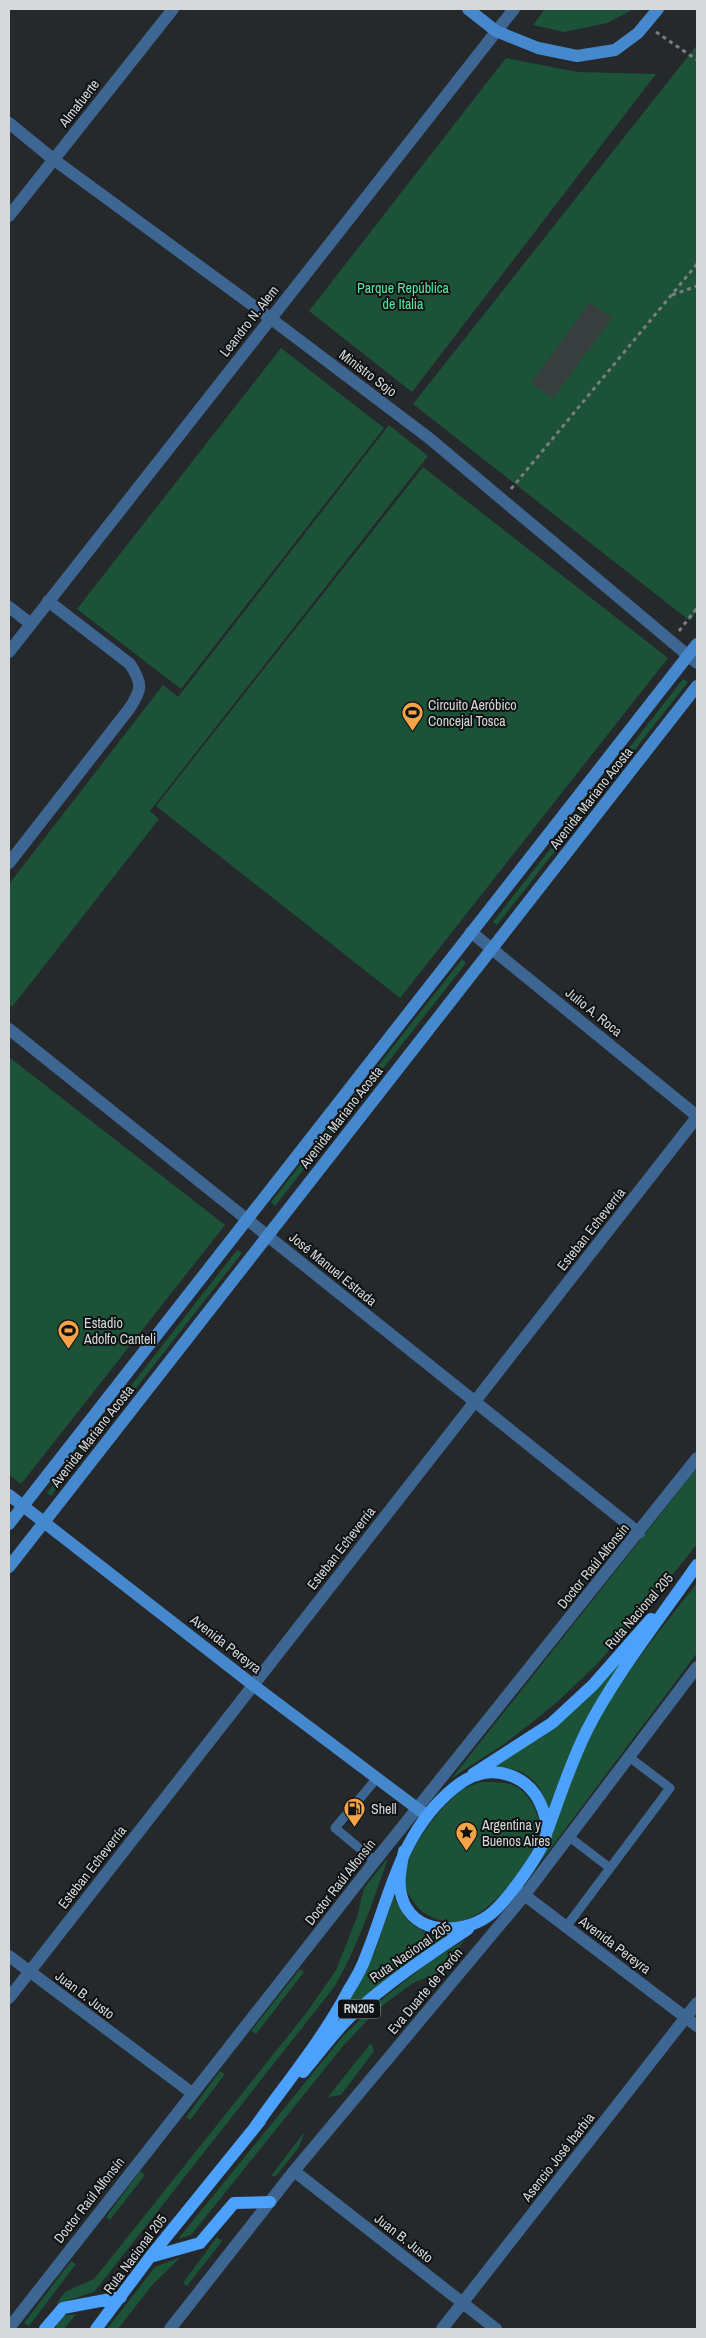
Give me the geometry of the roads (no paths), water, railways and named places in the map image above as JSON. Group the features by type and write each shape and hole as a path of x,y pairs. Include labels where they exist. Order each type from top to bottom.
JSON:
{"main road":[{"path":"468,9 496,31 538,48 577,56 615,50 638,33 658,9"},
{"name":"Avenida Mariano Acosta","path":"9,1524 471,932 693,659 697,644"},
{"name":"Avenida Mariano Acosta","path":"9,1567 697,686"},
{"name":"Avenida Pereyra","path":"9,1495 253,1685 422,1811"},
{"name":"Ruta Nacional 205","path":"255,2128 347,1994 366,1958 404,1852 422,1811 468,1777 518,1746 558,1716 593,1685 694,1570"},
{"name":"Ruta Nacional 205","path":"96,2329 150,2257 255,2128 349,2018 416,1964 487,1917 519,1892 547,1830 570,1766 588,1729 610,1692 694,1570"},
{"path":"468,1777 499,1773 513,1776 526,1784 535,1794 544,1811 547,1830"},
{"name":"Ruta Nacional 205","path":"404,1852 398,1881 406,1907 416,1919 441,1930 457,1929 487,1917"},
{"path":"150,2257 200,2243 234,2203 270,2202"},
{"path":"45,2329 63,2308 121,2297"}],"street":[{"name":"Almafuerte","path":"9,216 173,9"},
{"name":"Leandro N. Alem","path":"9,652 514,9"},
{"name":"Ministro Sojo","path":"9,122 54,159 429,438 693,659"},
{"path":"9,862 129,710 139,694 139,678 130,664 48,602"},
{"path":"9,607 31,624"},
{"name":"Julio A. Roca","path":"471,932 697,1116"},
{"name":"José Manuel Estrada","path":"9,1029 639,1533"},
{"name":"Esteban Echeverría","path":"9,1998 697,1116"},
{"name":"Doctor Raúl Alfonsín","path":"9,2328 375,1861 422,1811 697,1458"},
{"name":"Eva Duarte de Perón","path":"170,2329 294,2171 519,1892 568,1836 697,1667"},
{"name":"Avenida Pereyra","path":"519,1892 697,2026"},
{"name":"Juan B. Justo","path":"9,1956 192,2093"},
{"name":"Asencio José Ibarbia","path":"442,2329 697,2003"},
{"name":"Juan B. Justo","path":"294,2171 496,2329"}],"lane":[{"path":"566,1927 670,1788 629,1757"},
{"path":"375,1861 335,1828 377,1778"},
{"path":"568,1836 610,1868"}],"place":[{"name":"Circuito Aeróbico Concejal Tosca","path":"412,732"},
{"name":"Estadio Adolfo Canteli","path":"68,1350"},
{"name":"Shell","path":"355,1828"},
{"name":"Argentina y Buenos Aires","path":"466,1852"}],"park label":[{"name":"Parque República de Italia","path":"403,296"}]}
